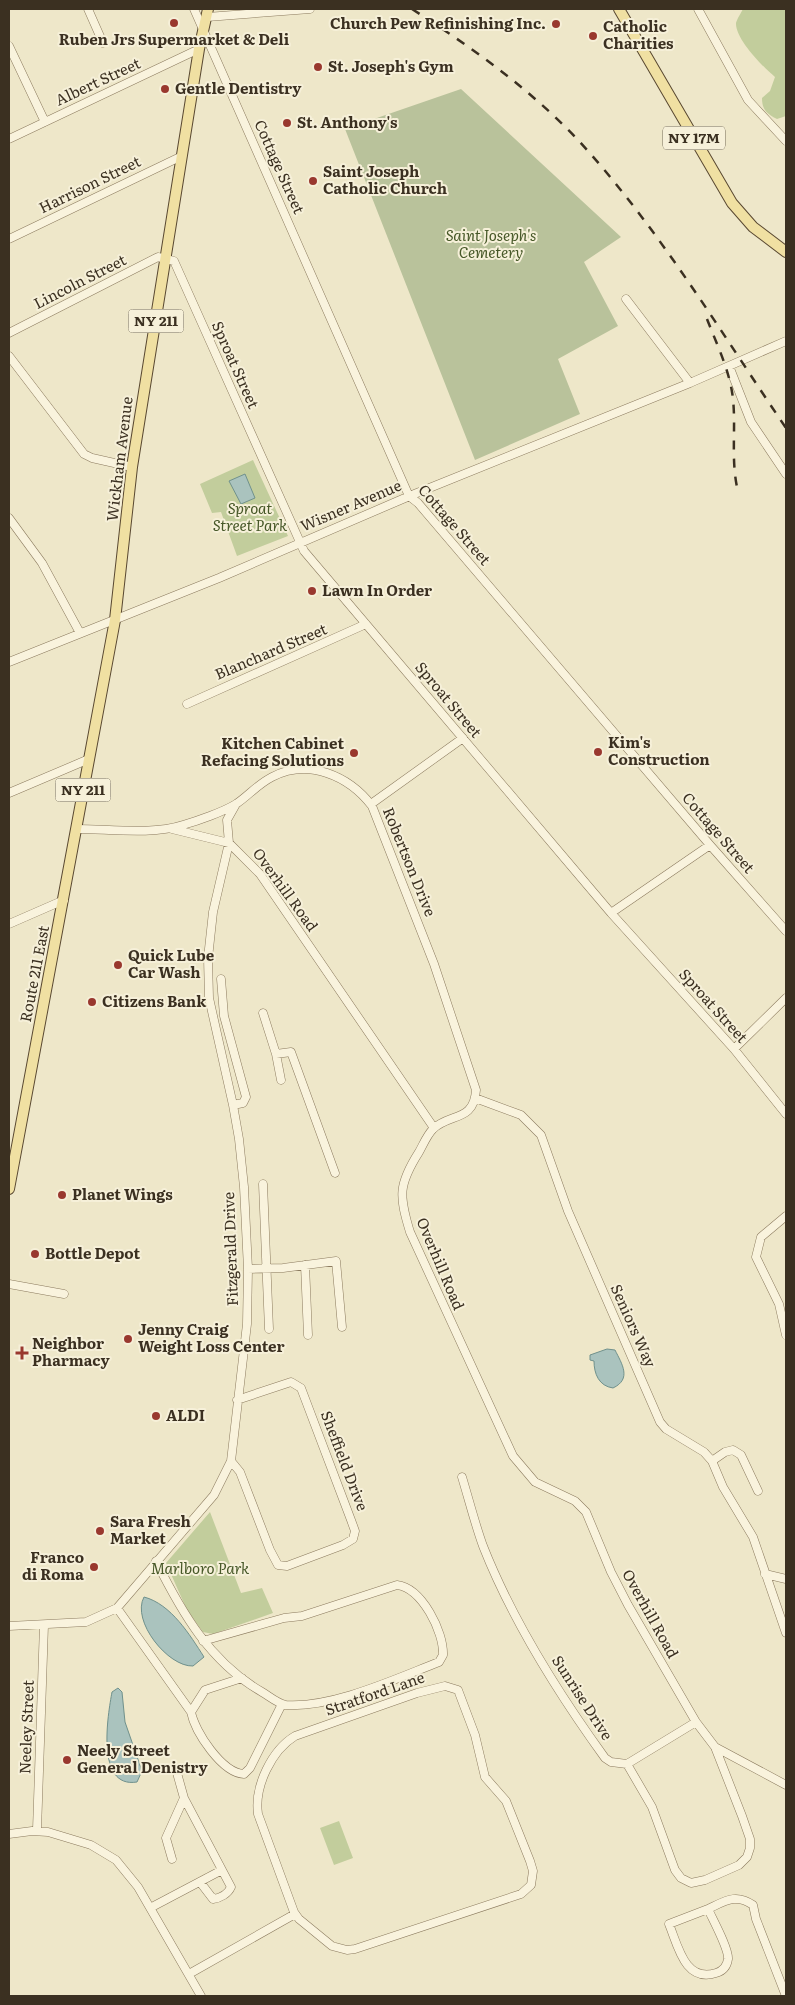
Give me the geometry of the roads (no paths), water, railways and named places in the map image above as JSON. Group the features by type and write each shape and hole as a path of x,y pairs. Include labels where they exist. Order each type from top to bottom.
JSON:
{"main road":[{"name":"NY 17M","path":"619,9 732,203 753,227 786,252"},
{"name":"Wickham Avenue","path":"62,913 115,620 132,467 199,50 207,13"},
{"name":"Route 211 East","path":"9,1189 62,913"}],"street":[{"path":"88,9 103,43"},
{"name":"Cottage Street","path":"194,9 409,496 418,504 786,931"},
{"path":"207,13 310,9"},
{"path":"698,9 748,100 786,141"},
{"path":"9,46 45,122"},
{"name":"Albert Street","path":"9,139 199,50"},
{"name":"Harrison Street","path":"9,239 182,156"},
{"name":"Lincoln Street","path":"9,334 158,257 165,258"},
{"name":"Sproat Street","path":"165,258 174,260 300,543 366,624 612,913 734,1049 786,1114"},
{"path":"626,299 690,383"},
{"name":"Wisner Avenue","path":"9,661 115,620 409,496 690,383 786,341"},
{"path":"9,356 84,454 92,458 132,467"},
{"path":"729,366 751,422 786,474"},
{"path":"9,518 42,563 80,633"},
{"name":"Blanchard Street","path":"187,704 366,624"},
{"path":"371,804 463,738"},
{"path":"9,794 89,759"},
{"name":"Robertson Drive","path":"77,829 169,829 236,804 273,776 289,771 321,771 342,779 359,790 371,804 381,825 434,964 476,1090 475,1098"},
{"name":"Fitzgerald Drive","path":"9,1626 86,1622 117,1608 214,1495 231,1461 247,1324 248,1269 244,1187 239,1139 233,1105 213,1025 209,998 208,958 213,912 229,843 228,820 236,804"},
{"path":"169,829 229,843"},
{"name":"Overhill Road","path":"229,843 260,874 434,1128 404,1178 401,1204 410,1232 514,1456 535,1482 583,1507 611,1572 628,1605 696,1722 715,1747"},
{"path":"612,913 710,845"},
{"path":"9,924 64,900"},
{"path":"221,979 224,1016 246,1097 243,1103 233,1105"},
{"path":"734,1049 786,998"},
{"path":"263,1013 276,1054 281,1080"},
{"path":"276,1054 291,1052 335,1173"},
{"path":"434,1128 462,1115 470,1108 475,1098"},
{"name":"Seniors Way","path":"475,1098 521,1115 541,1135 568,1211 660,1422 666,1429 704,1452 712,1461 723,1487 754,1537 786,1633"},
{"path":"263,1184 269,1329"},
{"path":"786,1216 761,1237 756,1257 779,1304 786,1335"},
{"path":"248,1269 336,1261 342,1327"},
{"path":"305,1265 308,1335"},
{"path":"9,1284 64,1294"},
{"name":"Sheffield Drive","path":"231,1461 240,1472 270,1550 278,1565 287,1566 353,1539 355,1531 352,1520 301,1388 291,1382 237,1400"},
{"path":"712,1461 725,1452 733,1450 740,1455 758,1491"},
{"name":"Sunrise Drive","path":"462,1477 482,1544 494,1572 537,1653 605,1758 611,1762 628,1764"},
{"path":"156,1561 181,1610 204,1642 242,1678 282,1704 319,1705 439,1662 444,1649 431,1616 415,1592 397,1585 302,1616 284,1618 204,1642"},
{"path":"765,1574 786,1579"},
{"path":"117,1608 191,1712 194,1726 222,1763 232,1771 244,1774 256,1759 282,1704"},
{"name":"Neeley Street","path":"37,1830 44,1625"},
{"path":"191,1712 205,1690 242,1678"},
{"name":"Stratford Lane","path":"437,1687 458,1690 475,1735 485,1777 506,1801 530,1861 533,1871 531,1885 521,1894 347,1950 332,1946 318,1937 295,1914 263,1829 256,1801 261,1785 278,1751 285,1742 295,1736 416,1693 437,1687"},
{"path":"696,1722 628,1764 652,1808 675,1870 681,1878 691,1883 705,1880 739,1865 747,1857 750,1848 750,1839 715,1747"},
{"path":"715,1747 786,1785"},
{"path":"177,1773 184,1798 231,1887 229,1891 213,1899 200,1882"},
{"path":"172,1859 166,1838 184,1798"},
{"path":"9,1834 37,1830 84,1842 111,1856 127,1872 201,1996"},
{"path":"150,1908 222,1870"},
{"path":"708,1908 728,1958 726,1967 718,1973 706,1975 694,1973 686,1967 669,1924 708,1908 736,1897 753,1905 756,1919 786,1996"},
{"path":"188,1974 295,1914"}],"water":[{"path":"245,474 255,498 241,504 229,481"},
{"path":"607,1349 615,1350 624,1371 622,1380 613,1388 604,1385 598,1379 594,1361 590,1360 590,1355"},
{"path":"144,1597 163,1606 179,1621 204,1657 193,1666 173,1659 163,1651 147,1630 141,1607"},
{"path":"118,1688 122,1692 125,1722 142,1771 137,1782 124,1781 115,1774 107,1748 108,1716 112,1692"}],"railway":[{"path":"412,9 499,69 540,103 578,140 607,173 662,244 786,428"},
{"path":"707,319 723,358 733,399 734,465 737,487"}],"place":[{"name":"Ruben Jrs Supermarket & Deli","path":"174,23"},
{"name":"Church Pew Refinishing Inc.","path":"556,24"},
{"name":"Catholic Charities","path":"593,36"},
{"name":"St. Joseph's Gym","path":"318,67"},
{"name":"Gentle Dentistry","path":"165,89"},
{"name":"St. Anthony's","path":"287,123"},
{"name":"Saint Joseph Catholic Church","path":"313,181"},
{"name":"Lawn In Order","path":"312,591"},
{"name":"Kim's Construction","path":"598,752"},
{"name":"Kitchen Cabinet Refacing Solutions","path":"354,753"},
{"name":"Quick Lube Car Wash","path":"118,965"},
{"name":"Citizens Bank","path":"92,1002"},
{"name":"Planet Wings","path":"62,1195"},
{"name":"Bottle Depot","path":"35,1254"},
{"name":"Jenny Craig Weight Loss Center","path":"128,1339"},
{"name":"Neighbor Pharmacy","path":"22,1353"},
{"name":"ALDI","path":"156,1416"},
{"name":"Sara Fresh Market","path":"100,1531"},
{"name":"Franco di Roma","path":"94,1567"},
{"name":"Neely Street General Denistry","path":"67,1760"}],"park label":[{"name":"Saint Joseph's Cemetery","path":"491,244"},
{"name":"Sproat Street Park","path":"250,518"},
{"name":"Marlboro Park","path":"200,1569"}]}
